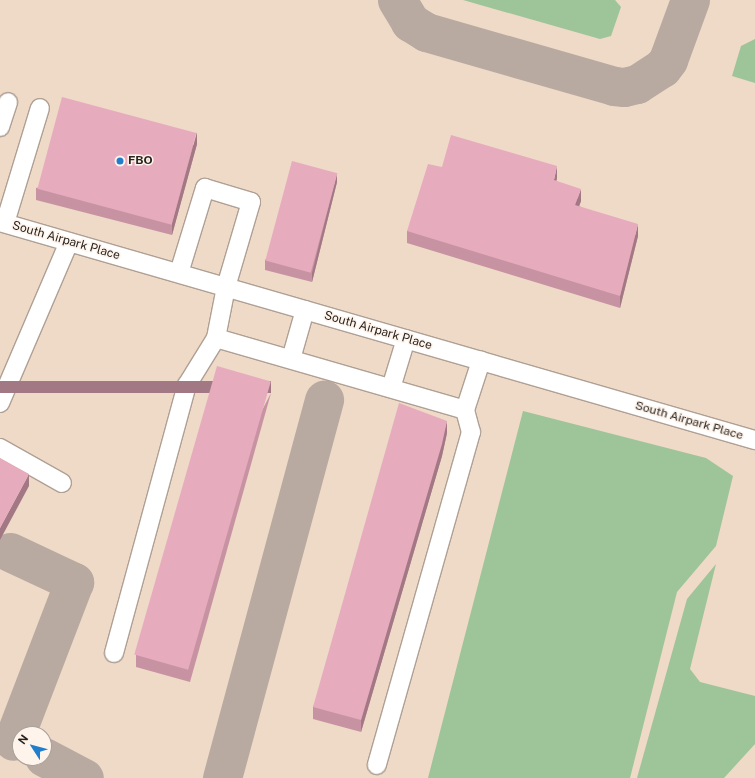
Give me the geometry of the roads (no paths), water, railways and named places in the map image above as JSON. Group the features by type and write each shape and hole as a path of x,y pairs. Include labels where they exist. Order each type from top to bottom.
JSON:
{"street":[{"path":"0,128 8,102"},
{"path":"3,223 40,108"},
{"path":"114,653 187,385 216,338 226,287 250,202 205,188 179,273"},
{"name":"South Airpark Place","path":"3,223 406,339 754,435"},
{"path":"0,403 69,242"},
{"path":"291,359 305,310"},
{"path":"216,338 465,410"},
{"path":"391,388 406,339"},
{"path":"377,765 471,432 465,410 481,360"},
{"path":"0,448 62,483"}],"place":[{"name":"FBO","path":"120,161"}]}
